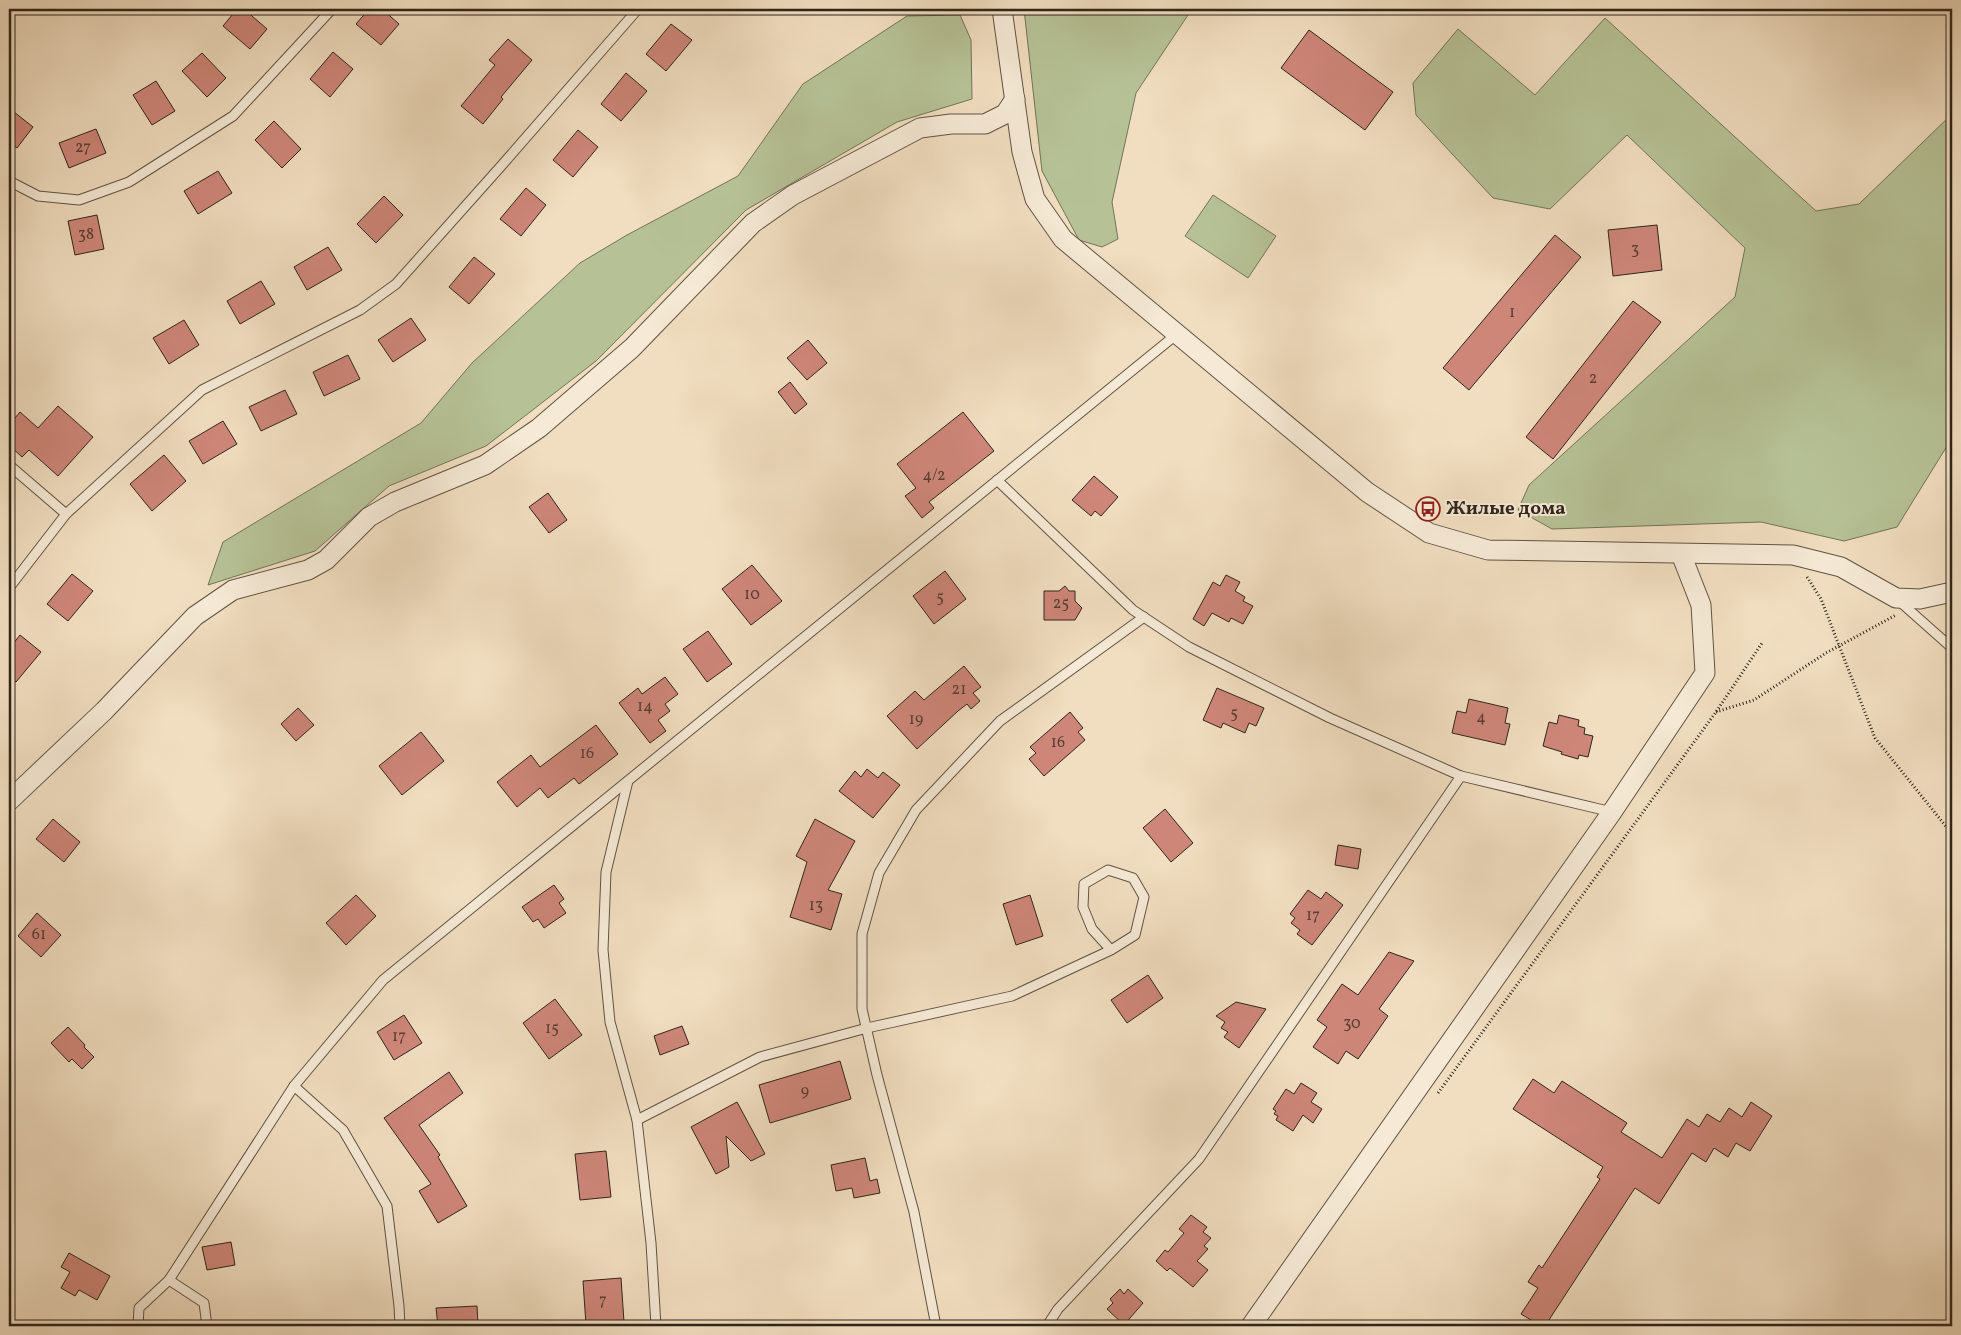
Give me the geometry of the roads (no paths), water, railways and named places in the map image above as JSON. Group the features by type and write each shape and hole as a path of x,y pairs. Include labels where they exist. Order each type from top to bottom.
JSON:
{"street":[{"path":"1002,9 1022,152 1036,199 1063,239 1367,492 1429,533 1488,550 1793,555 1841,567 1902,604 1952,592"},
{"path":"9,800 104,711 195,616 233,590 308,570 320,564 340,547 369,517 395,502 485,465 539,428 632,348 753,224 794,195 920,128 951,124 985,124 1005,114 1015,99"},
{"path":"1260,1322 1612,812 1705,672 1700,605 1681,554"}],"lane":[{"path":"9,181 38,196 79,200 129,182 233,116 332,9"},
{"path":"9,588 66,514 202,390 360,310 396,284 509,158 638,9"},
{"path":"138,1326 139,1308 169,1280 294,1086 383,980 1177,334"},
{"path":"9,465 66,514"},
{"path":"997,480 1133,610 1189,647 1321,713 1461,776 1612,812"},
{"path":"1902,604 1952,648"},
{"path":"936,1326 914,1212 877,1075 862,1009 862,934 878,873 916,810 1000,721 1144,617"},
{"path":"1047,1326 1058,1309 1199,1159 1461,776"},
{"path":"628,781 606,872 603,950 610,1022 637,1120 651,1243 656,1326"},
{"path":"637,1120 760,1057 867,1028 1012,996 1111,950 1135,935 1144,897 1133,878 1108,870 1084,884 1082,907 1092,929 1111,950"},
{"path":"294,1086 343,1130 386,1206 400,1326"},
{"path":"169,1280 204,1303 207,1326"}],"place":[{"name":"Жилые дома","path":"1428,509"}]}
